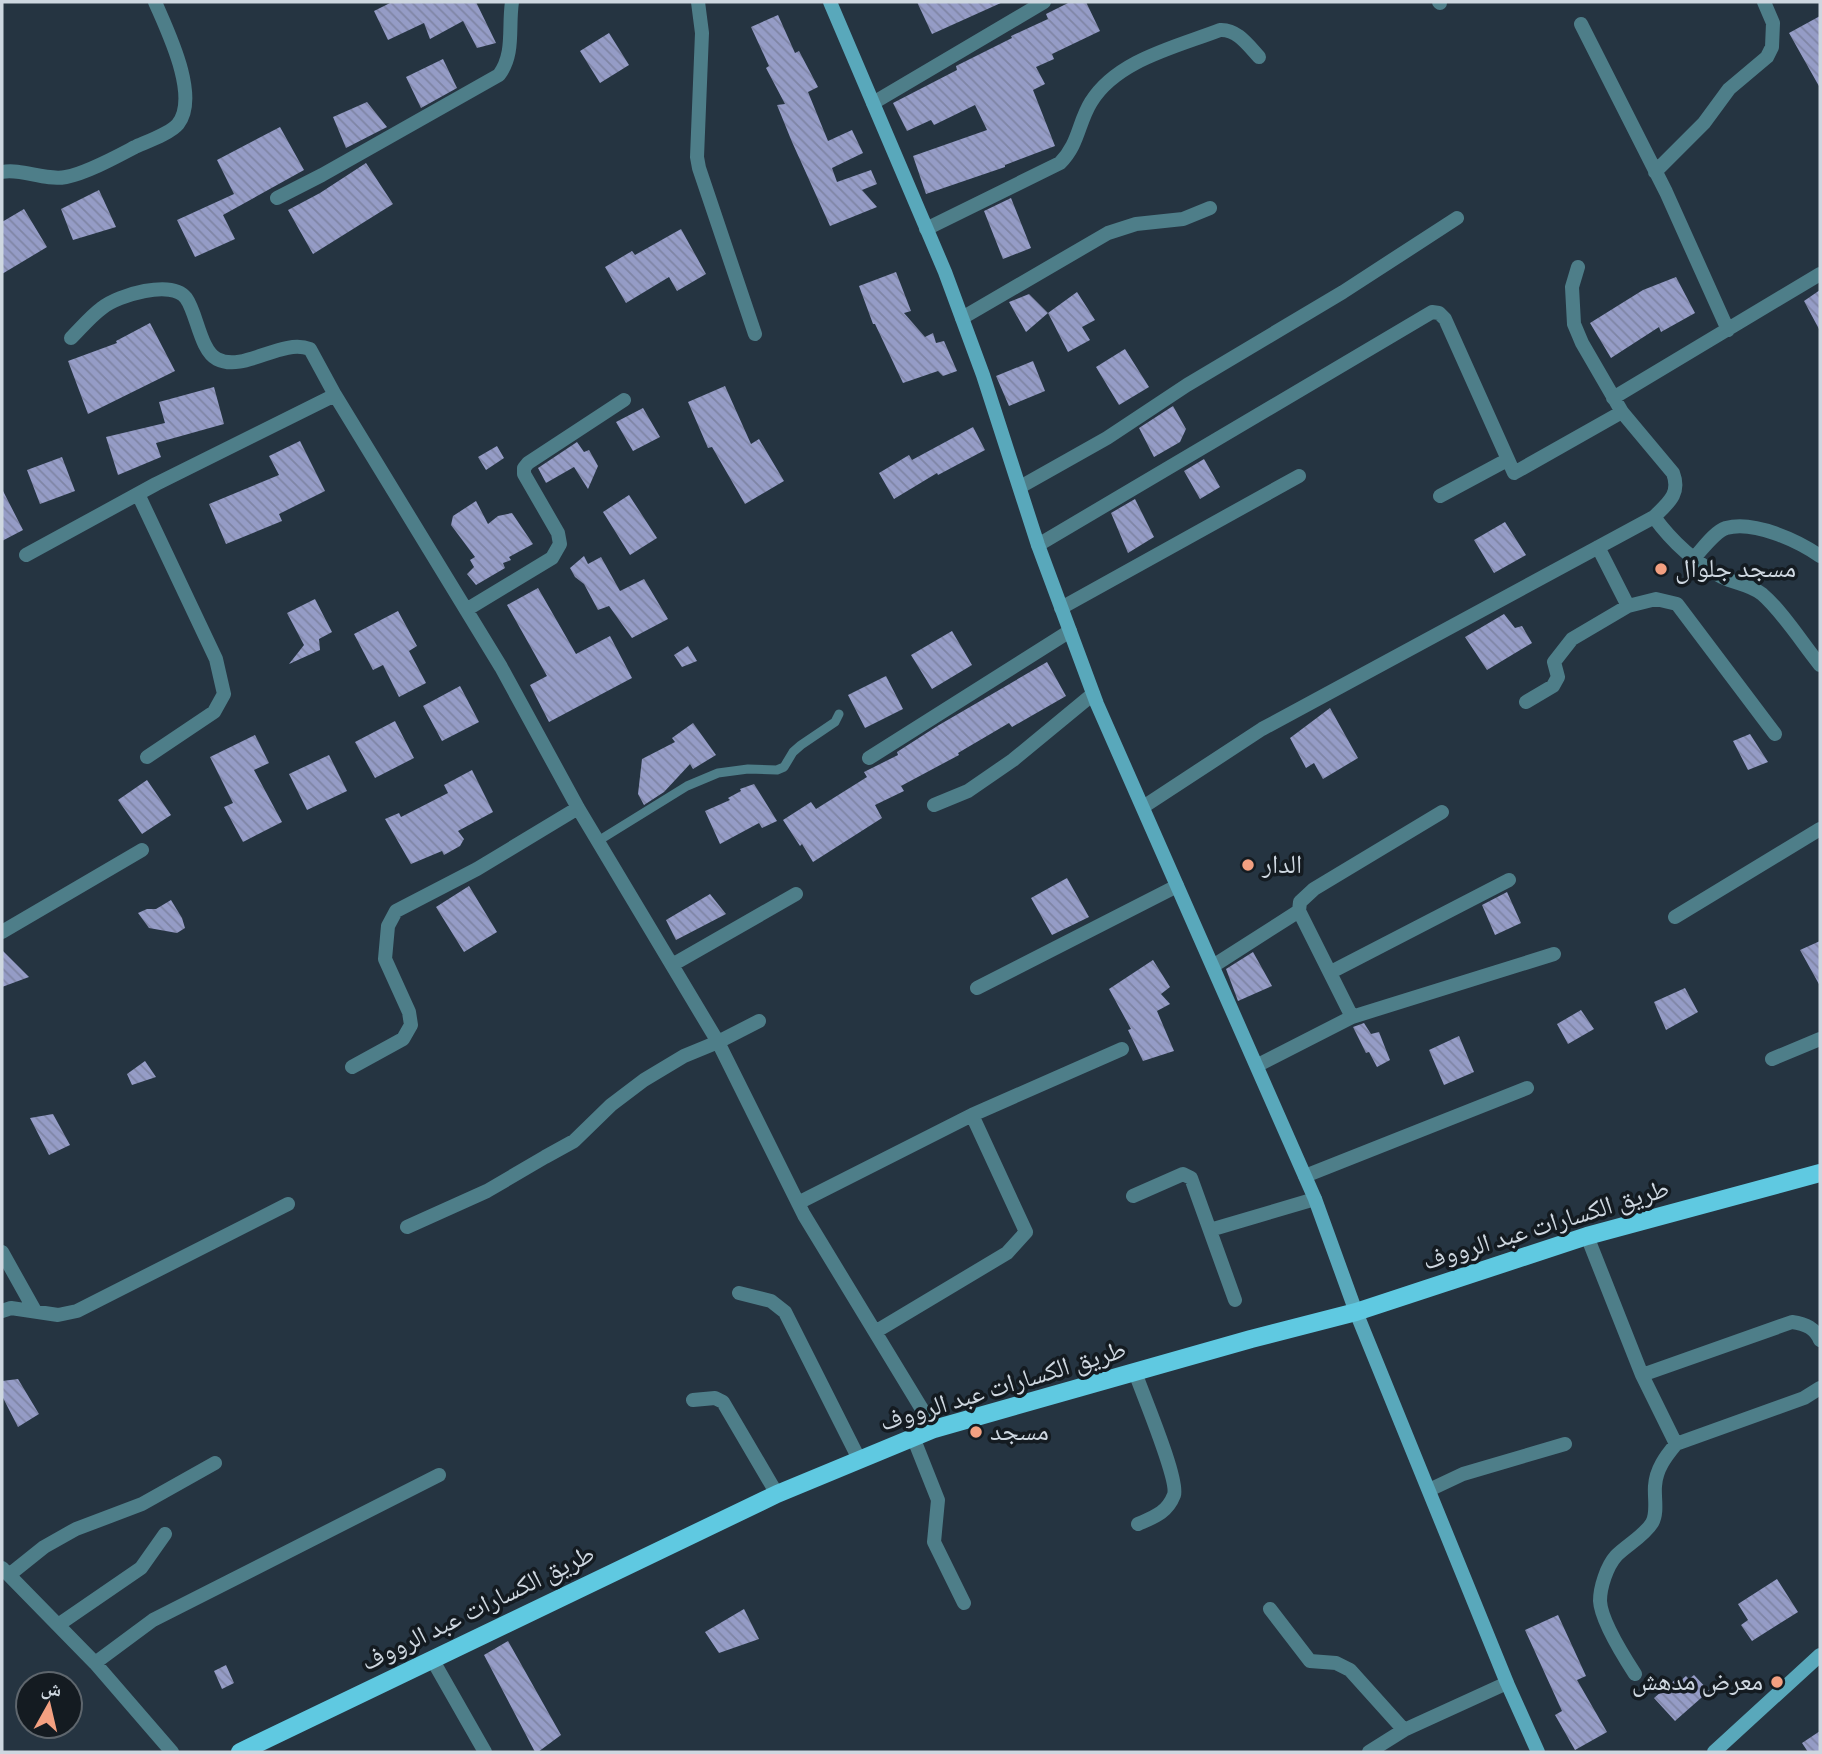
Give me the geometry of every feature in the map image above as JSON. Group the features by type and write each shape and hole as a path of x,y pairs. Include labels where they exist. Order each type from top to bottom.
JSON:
{"main road":[{"name":"طريق الكسارات عبد الرووف","path":"240,1752 777,1494 934,1429 1356,1312 1587,1236 1820,1173"}],"street":[{"path":"2,172 47,178 67,177 176,127 183,114 184,81 176,50 155,2"},
{"path":"277,198 499,75 507,64 510,52 512,2"},
{"path":"698,2 702,33 697,157 755,334"},
{"path":"830,2 962,318 1038,545 1093,694 1315,1199 1356,1312 1507,1683 1538,1752"},
{"path":"873,103 1044,2"},
{"path":"1655,172 1704,123 1729,89 1768,57 1772,47 1773,23 1764,2"},
{"path":"1581,24 1655,172 1728,330"},
{"path":"926,229 1060,163 1071,152 1088,105 1102,85 1137,62 1220,30 1227,30 1241,38 1259,57"},
{"path":"962,318 1108,233 1136,224 1183,219 1210,208"},
{"path":"1020,487 1107,438 1187,385 1343,292 1457,218"},
{"path":"1143,807 1262,729 1654,517 1675,496 1677,482 1673,473 1622,412 1582,343 1574,324 1572,286 1578,267"},
{"path":"1614,398 1820,274"},
{"path":"71,338 103,306 130,295 164,289 179,291 187,299 206,346 215,359 230,362 285,348 302,346 310,349 335,395 501,667 578,807 718,1042 798,1203 934,1429"},
{"path":"1038,545 1432,312 1439,313 1445,319 1514,473 1622,412"},
{"path":"26,555 138,494 335,395"},
{"path":"466,610 552,558 560,544 558,533 524,474 524,468 624,400"},
{"path":"1440,496 1507,460"},
{"path":"1061,608 1299,476"},
{"path":"138,494 216,659 222,676 223,694 214,712 147,757"},
{"path":"1654,517 1671,541 1693,559 1725,578 1747,584 1763,595 1820,665"},
{"path":"1693,559 1726,528 1749,528 1782,535 1820,556"},
{"path":"1598,547 1628,606"},
{"path":"1526,702 1553,686 1558,677 1554,662 1572,639 1628,606 1656,599 1677,604 1775,734"},
{"path":"869,758 1070,631"},
{"path":"934,805 968,791 1013,760 1093,694"},
{"path":"352,1067 403,1038 411,1025 409,1012 385,959 388,926 396,911 477,869 578,807"},
{"path":"1352,1017 1299,911 1300,902 1314,889 1442,812"},
{"path":"1675,917 1820,829"},
{"path":"2,932 142,850"},
{"path":"1331,972 1509,880"},
{"path":"977,988 1177,886"},
{"path":"672,965 796,894"},
{"path":"1213,966 1299,911"},
{"path":"1258,1065 1352,1017 1554,954"},
{"path":"407,1227 487,1191 574,1140 611,1105 644,1080 684,1056 759,1021"},
{"path":"1772,1059 1820,1039"},
{"path":"798,1203 972,1115 1122,1049"},
{"path":"1305,1176 1527,1088"},
{"path":"875,1332 1007,1253 1026,1232 972,1115"},
{"path":"1133,1196 1182,1174 1191,1178 1236,1300"},
{"path":"1210,1230 1315,1199"},
{"path":"2,1311 11,1308 58,1315 77,1311 288,1204"},
{"path":"1587,1236 1642,1375 1676,1444"},
{"path":"2,1252 35,1311"},
{"path":"739,1293 771,1301 785,1312 859,1459"},
{"path":"1642,1375 1792,1322 1804,1324 1816,1332 1820,1340"},
{"path":"1135,1372 1171,1470 1175,1492 1164,1512 1138,1524"},
{"path":"1635,1674 1610,1628 1600,1601 1608,1568 1616,1556 1653,1522 1655,1484 1662,1461 1676,1444 1804,1398 1820,1388"},
{"path":"692,1400 715,1398 723,1402 777,1494"},
{"path":"913,1437 938,1500 934,1542 964,1603"},
{"path":"1429,1490 1462,1474 1565,1444"},
{"path":"172,1752 95,1663 6,1572 76,1529 142,1504 215,1463"},
{"path":"95,1663 153,1620 439,1475"},
{"path":"58,1625 141,1568 165,1534"},
{"path":"1270,1609 1310,1661 1336,1663 1350,1670 1404,1730"},
{"path":"1714,1752 1820,1655"},
{"path":"432,1659 485,1752"},
{"path":"1369,1752 1404,1730 1507,1683"}],"lane":[{"path":"598,841 687,786 718,773 748,769 777,770 784,767 793,752 835,722 839,714"}],"building":[{"path":"392,2 476,2 496,43 477,48 463,21 430,39 424,23 388,40 374,11"},
{"path":"917,2 1003,2 932,34"},
{"path":"1070,2 1086,2 1100,31 1052,54 1054,59 1036,67 1045,84 1033,90 1055,146 1005,167 926,194 913,156 987,130 975,105 934,125 931,120 907,131 893,103 957,70 956,66 1012,38 1011,36 1048,19 1046,14"},
{"path":"778,15 795,53 799,51 818,87 808,92 828,141 852,130 863,153 832,168 837,182 871,170 877,184 862,190 877,207 830,226 777,105 785,104 766,68 769,66 751,27"},
{"path":"1820,16 1820,88 1789,33"},
{"path":"609,33 629,65 600,83 580,51"},
{"path":"443,59 457,88 421,108 406,77"},
{"path":"367,102 387,127 346,148 333,117"},
{"path":"280,127 304,170 223,215 235,239 195,257 177,220 234,194 217,160"},
{"path":"366,163 393,204 313,254 288,210"},
{"path":"99,190 116,227 73,240 61,209"},
{"path":"1011,198 1031,248 1003,259 984,211"},
{"path":"24,209 47,247 2,274 2,222"},
{"path":"681,229 706,274 677,291 669,277 626,303 605,267 632,251 635,255"},
{"path":"896,272 911,311 904,313 925,337 933,333 936,343 944,341 957,371 943,376 938,371 903,383 873,324 859,286"},
{"path":"1676,277 1695,313 1661,332 1659,327 1611,358 1590,323 1643,290"},
{"path":"1820,290 1820,331 1804,301"},
{"path":"1077,292 1095,320 1082,327 1090,340 1068,352 1048,313"},
{"path":"1029,294 1048,313 1026,332 1009,302"},
{"path":"150,323 175,371 88,414 68,361 117,343 116,341"},
{"path":"1125,349 1149,387 1119,405 1096,367"},
{"path":"1033,361 1045,391 1009,406 996,376"},
{"path":"725,386 751,444 759,439 784,481 745,504 712,447 708,448 688,402"},
{"path":"214,387 224,424 156,443 161,457 118,475 106,437 165,423 159,402"},
{"path":"1173,406 1186,429 1180,442 1154,457 1139,428"},
{"path":"643,408 660,437 633,451 616,422"},
{"path":"973,427 985,450 938,475 937,473 894,499 879,473 909,455 912,460"},
{"path":"300,441 325,491 279,514 282,521 226,544 209,504 279,475 269,456"},
{"path":"577,442 584,452 589,450 598,466 588,489 574,467 546,483 538,468"},
{"path":"497,446 504,458 486,470 478,457"},
{"path":"62,457 75,491 40,504 27,470"},
{"path":"1204,459 1220,487 1200,499 1184,471"},
{"path":"2,489 23,530 2,541"},
{"path":"629,495 657,538 630,555 603,512"},
{"path":"1135,499 1154,537 1128,553 1111,513"},
{"path":"476,501 488,524 498,516 512,513 533,544 509,557 511,560 503,563 505,568 476,585 467,574 474,567 470,560 475,557 451,525 453,516"},
{"path":"1505,522 1526,555 1494,573 1474,540"},
{"path":"584,556 588,564 601,557 620,591 644,579 668,619 632,638 609,606 598,610 584,584 575,577 570,568"},
{"path":"538,588 576,654 610,636 632,678 549,722 530,685 547,676 507,605"},
{"path":"315,599 332,632 319,639 320,650 289,664 304,645 287,613"},
{"path":"398,611 417,646 409,651 426,683 399,697 383,665 373,670 354,634"},
{"path":"1504,614 1515,628 1522,626 1532,643 1487,670 1465,637"},
{"path":"952,631 972,665 932,689 911,655"},
{"path":"688,646 697,661 682,667 674,655"},
{"path":"1047,662 1066,696 1012,727 1009,723 958,753 959,755 901,786 904,791 875,805 882,818 813,862 802,844 800,846 783,820 811,802 816,809 867,777 864,772 898,755 897,752 939,725"},
{"path":"886,676 903,709 865,728 848,695"},
{"path":"460,686 479,722 442,741 423,706"},
{"path":"1330,708 1358,758 1323,779 1314,763 1306,768 1290,738"},
{"path":"395,721 414,758 375,778 355,742"},
{"path":"693,723 716,755 693,769 690,764 664,792 644,805 638,794 642,759 675,742 672,738"},
{"path":"1750,734 1768,762 1748,770 1733,741"},
{"path":"255,735 269,763 254,770 282,822 243,842 224,807 233,803 210,757"},
{"path":"329,755 347,791 307,810 289,774"},
{"path":"472,770 493,812 458,831 464,839 460,846 444,855 442,851 411,864 385,819 399,813 401,817 448,793 444,785"},
{"path":"147,780 171,815 142,834 118,800"},
{"path":"754,784 777,821 762,828 759,823 720,844 705,811 730,800 728,798 741,791 740,789"},
{"path":"1067,878 1089,917 1052,935 1031,898"},
{"path":"469,886 497,932 464,952 436,907"},
{"path":"1507,892 1521,923 1495,935 1482,905"},
{"path":"710,894 726,914 676,940 666,920"},
{"path":"171,900 185,928 177,933 149,928 138,913 156,909"},
{"path":"1820,941 1820,986 1800,950"},
{"path":"2,950 29,977 2,987"},
{"path":"1253,952 1272,986 1238,1001 1226,969"},
{"path":"1153,960 1170,987 1161,994 1170,1004 1157,1011 1174,1051 1143,1061 1128,1030 1131,1029 1109,989"},
{"path":"1685,988 1698,1012 1666,1030 1654,1002"},
{"path":"1581,1010 1594,1029 1568,1044 1557,1024"},
{"path":"1364,1023 1371,1034 1379,1032 1390,1060 1377,1067 1369,1052 1366,1053 1353,1027"},
{"path":"1459,1036 1474,1072 1444,1085 1429,1050"},
{"path":"145,1061 156,1077 132,1085 127,1074"},
{"path":"53,1114 70,1145 49,1155 30,1118"},
{"path":"18,1379 39,1414 18,1427 2,1396 2,1381"},
{"path":"1777,1579 1798,1612 1752,1641 1741,1625 1748,1620 1738,1604"},
{"path":"744,1609 759,1639 719,1653 705,1632"},
{"path":"1558,1615 1586,1676 1577,1680 1607,1732 1575,1750 1555,1715 1562,1711 1525,1630"},
{"path":"508,1641 561,1735 538,1752 535,1752 484,1655"},
{"path":"226,1665 234,1683 222,1689 214,1671"},
{"path":"1694,1675 1709,1691 1675,1721 1654,1698 1675,1680 1678,1683 1686,1676 1689,1679"},
{"path":"1820,1731 1820,1752 1808,1752 1802,1743"}],"place":[{"name":"مسجد جلوال","path":"1661,569"},
{"name":"الدار","path":"1248,865"},
{"name":"مسجد","path":"976,1432"},
{"name":"معرض مدهش","path":"1777,1682"}]}
